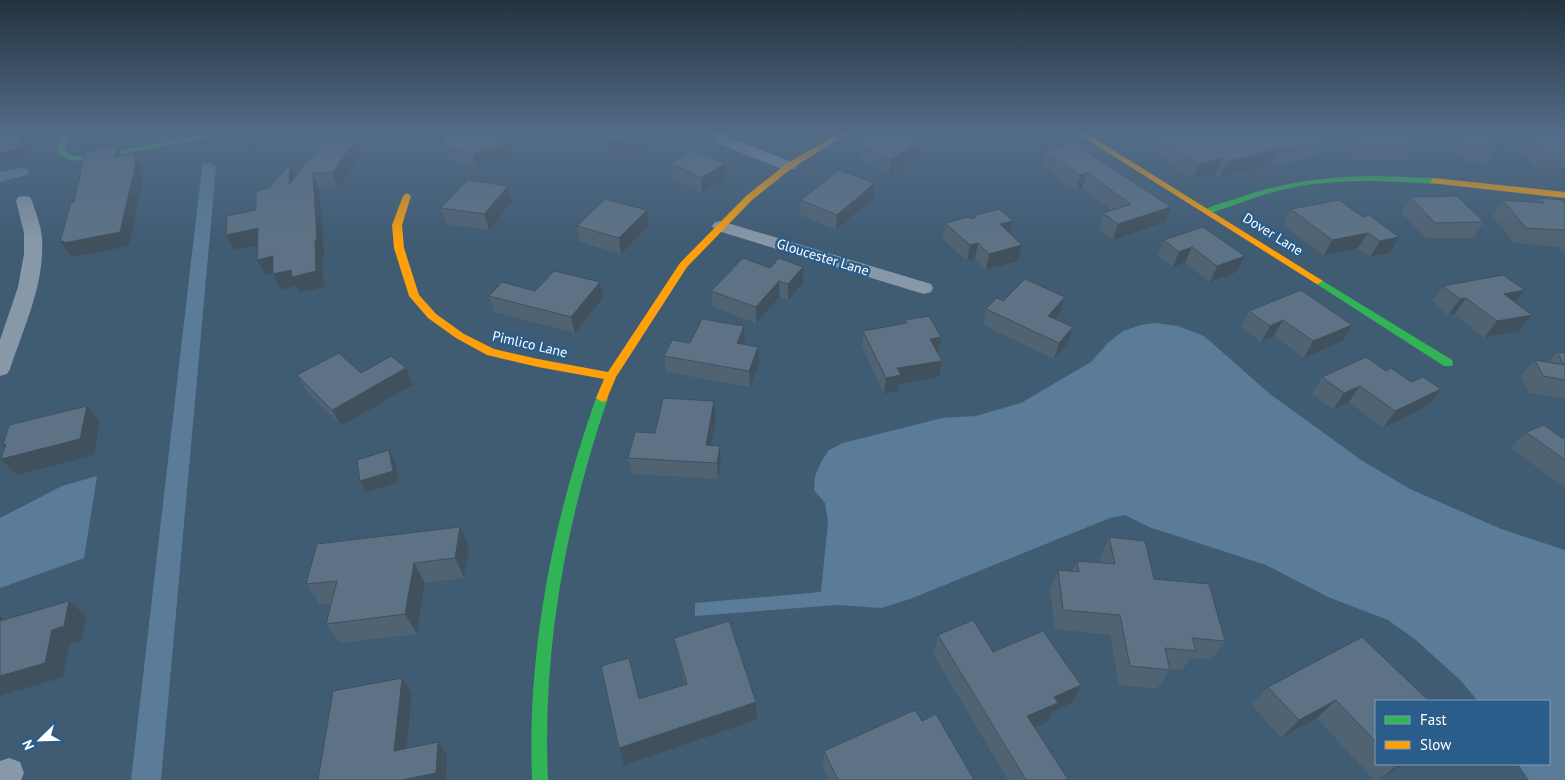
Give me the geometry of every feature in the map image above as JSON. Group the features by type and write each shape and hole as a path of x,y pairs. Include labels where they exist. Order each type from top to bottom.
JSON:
{"street":[{"path":"540,780 538,741 547,622 561,534 583,450 611,376 683,265 749,198 785,169"},
{"name":"Dover Lane","path":"1140,169 1448,363"},
{"path":"1208,211 1252,195 1288,186 1330,181 1402,181 1565,195"},
{"name":"Pimlico Lane","path":"407,196 397,225 399,248 414,296 432,316 460,336 491,352 538,363 611,376"},
{"path":"0,369 26,288 31,263 33,238 24,201"},
{"name":"Gloucester Lane","path":"721,226 924,288"}],"water":[{"path":"1155,323 1178,326 1204,336 1270,394 1361,460 1410,489 1501,529 1565,550 1565,780 1529,780 1519,765 1550,765 1550,700 1477,700 1460,680 1416,640 1388,620 1328,597 1266,565 1149,527 1125,515 1110,518 910,599 881,608 837,605 695,616 695,603 821,592 828,522 825,503 814,490 815,476 829,450 843,443 942,418 976,416 1021,403 1091,362 1108,343 1123,331"},
{"path":"97,476 84,558 0,588 0,518 62,486"}],"building":[{"path":"81,169 134,169 120,232 64,243 64,241 60,242 71,202 74,202"},
{"path":"285,169 290,169 289,185 301,169 335,169 332,173 313,173 317,240 315,240 316,271 292,277 291,270 273,274 273,256 257,260 258,228 226,235 227,216 256,210 256,191 269,188"},
{"path":"684,169 716,169 701,178"},
{"path":"1072,169 1114,169 1171,207 1118,224 1103,213 1131,204 1087,173 1080,175"},
{"path":"839,170 875,183 837,215 801,200"},
{"path":"467,180 508,186 484,214 441,208"},
{"path":"1457,196 1484,222 1435,223 1410,197"},
{"path":"1539,198 1562,200 1565,203 1565,230 1526,228 1503,200 1544,203"},
{"path":"605,199 647,210 619,238 577,226"},
{"path":"1339,200 1363,217 1369,215 1399,237 1380,241 1368,233 1332,240 1291,209"},
{"path":"999,209 1013,221 1000,224 1022,245 989,254 978,243 970,245 945,223 968,217 974,219 976,215"},
{"path":"1203,227 1245,256 1217,266 1192,247 1179,252 1164,240"},
{"path":"743,258 770,268 779,258 803,267 788,284 779,281 756,307 711,291"},
{"path":"554,271 600,282 571,317 489,296 502,282 535,291"},
{"path":"1503,275 1525,290 1504,294 1532,315 1497,321 1466,298 1460,299 1443,286"},
{"path":"1025,279 1065,297 1048,316 1073,327 1059,343 986,309 997,298 1003,301"},
{"path":"1301,290 1352,325 1313,341 1283,320 1270,326 1249,311"},
{"path":"929,316 941,337 930,339 942,361 897,368 901,375 886,378 863,331 907,323 905,320"},
{"path":"702,319 744,326 737,343 758,347 749,371 664,356 672,340 690,343"},
{"path":"1557,352 1565,353 1565,380 1543,376 1535,360 1564,365"},
{"path":"339,353 361,373 391,356 406,368 332,410 297,375"},
{"path":"1366,357 1386,371 1391,368 1411,382 1423,377 1441,389 1395,411 1360,386 1344,393 1322,377"},
{"path":"663,398 714,401 706,445 720,446 717,463 628,458 635,432 655,433"},
{"path":"87,406 80,439 1,459 9,425"},
{"path":"1544,425 1562,438 1565,437 1565,460 1526,432"},
{"path":"389,450 393,471 360,481 357,460"},
{"path":"460,527 455,558 414,563 405,614 326,624 337,581 306,584 317,544"},
{"path":"1109,537 1145,541 1154,579 1209,584 1225,641 1192,638 1196,651 1165,648 1170,670 1130,666 1120,615 1063,610 1058,570 1079,572 1077,561 1115,564"},
{"path":"69,601 64,626 52,630 45,663 0,676 0,621"},
{"path":"973,620 993,652 1043,631 1081,685 1054,697 1058,703 1027,716 1068,779 1026,780 938,635"},
{"path":"729,621 756,702 619,748 601,666 629,658 639,699 687,684 674,638"},
{"path":"1362,637 1428,700 1375,700 1375,741 1336,700 1299,720 1268,687"},
{"path":"402,678 394,751 438,742 436,773 402,780 318,780 333,691"},
{"path":"915,710 922,721 936,714 974,780 838,780 824,751"}],"waterway":[{"path":"146,780 209,169"},
{"path":"0,177 22,172"}],"traffic: fast":[{"path":"1208,211 1277,188 1316,181 1355,178 1434,181"},
{"path":"1318,281 1448,363"},
{"path":"540,780 540,713 550,602 570,500 579,466 602,398"}],"traffic: slow":[{"path":"602,398 611,376 683,265 749,198 785,169"},
{"path":"1139,169 1318,281"},
{"path":"1434,181 1565,195"},
{"path":"407,196 397,225 399,248 414,296 432,316 460,336 491,352 538,363 611,376"}]}
